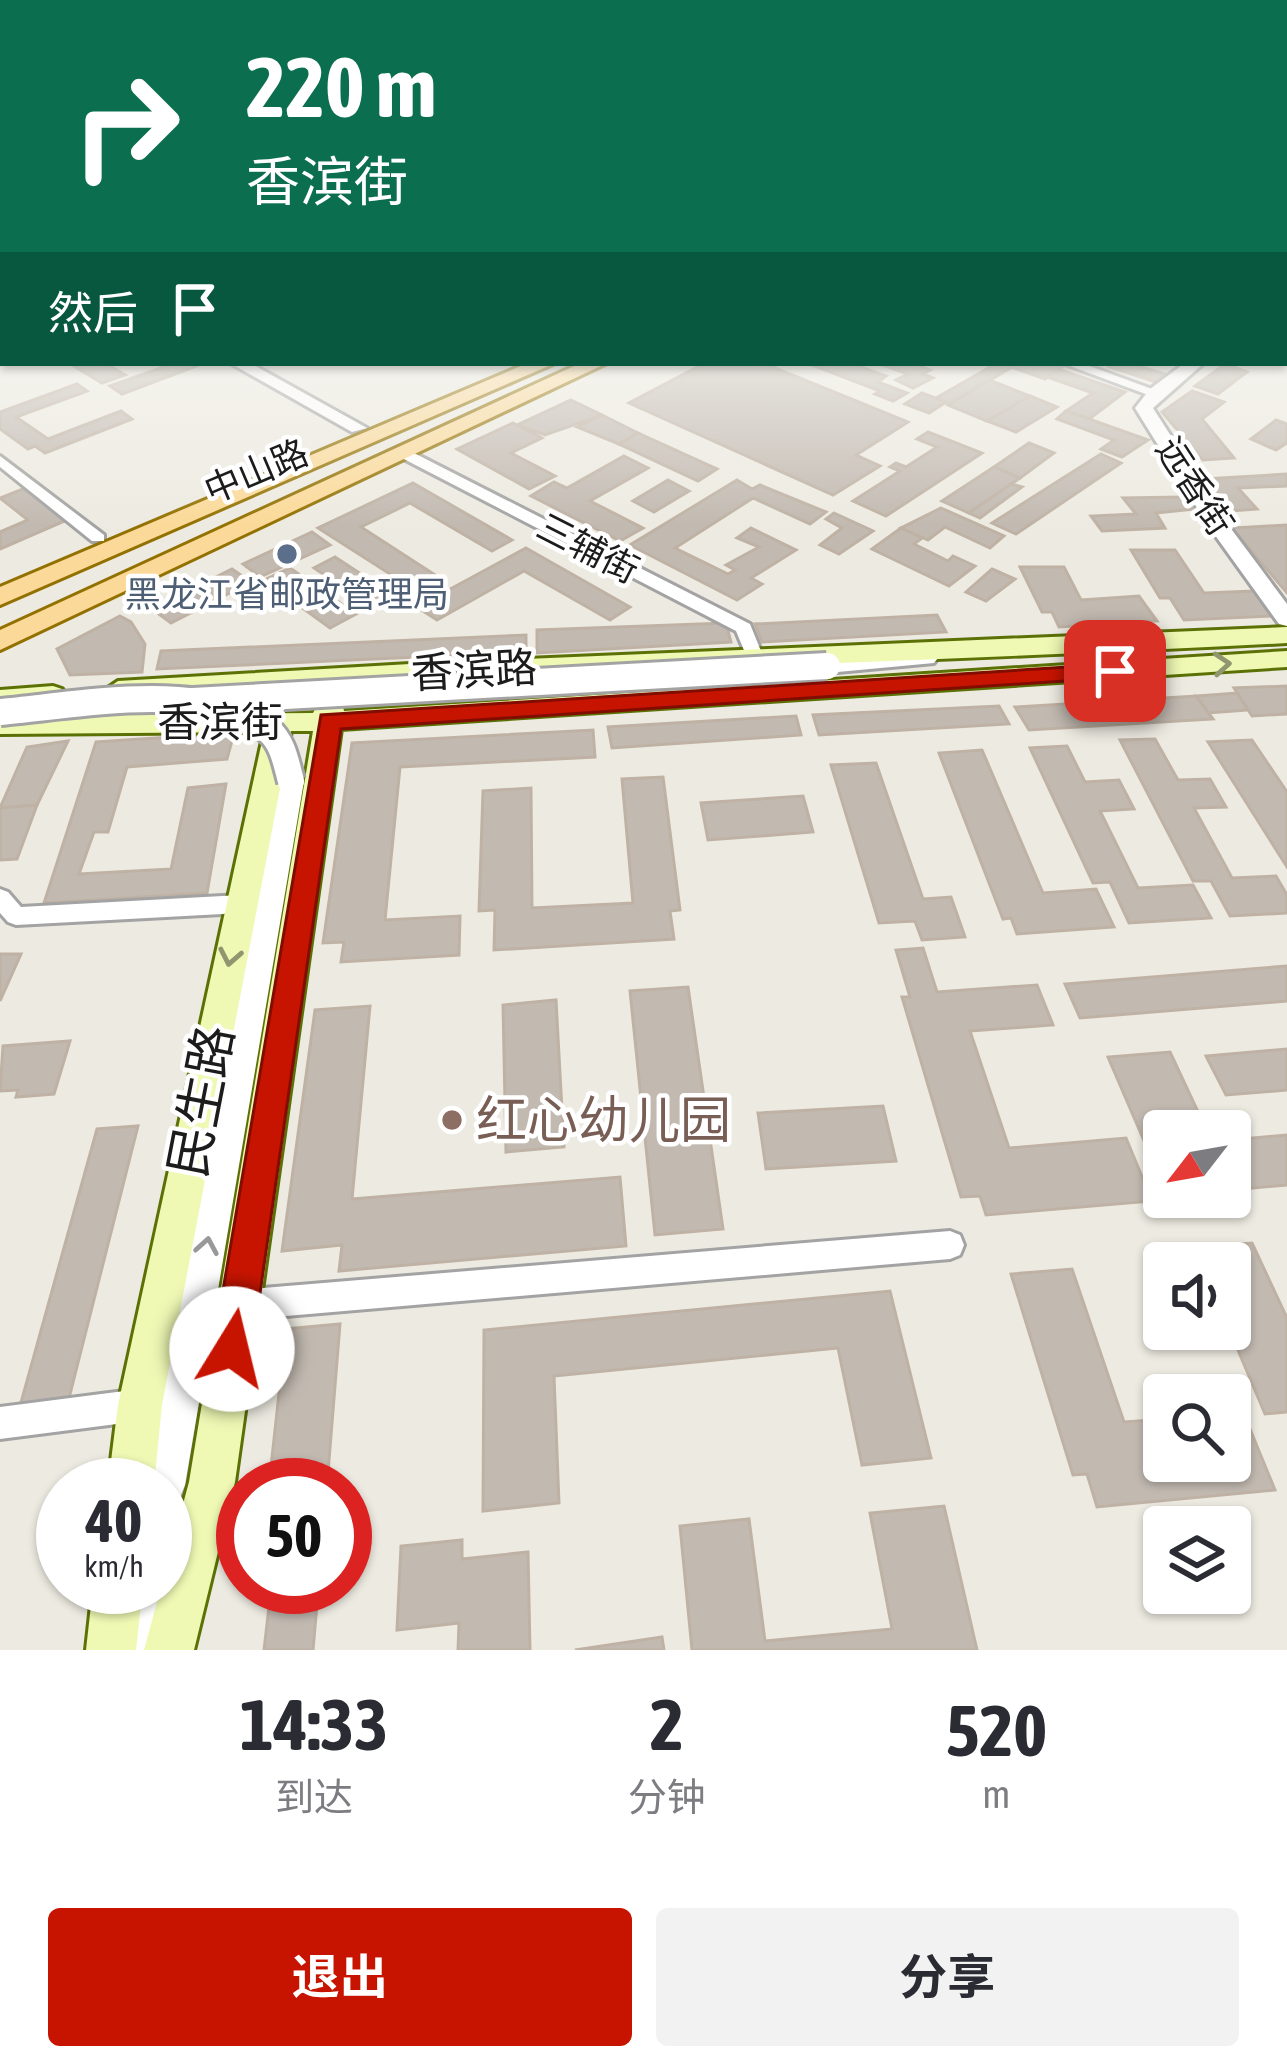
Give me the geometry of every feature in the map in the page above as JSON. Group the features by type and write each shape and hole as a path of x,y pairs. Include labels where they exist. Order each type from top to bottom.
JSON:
{"main road":[{"name":"中山路","path":"0,620 146,554 361,442 397,413 510,372"},
{"path":"361,442 514,372"},
{"path":"0,641 212,544 547,372"},
{"path":"361,442 446,425 575,372"},
{"name":"中山路","path":"0,580 162,511 361,442 398,449"},
{"path":"212,544 227,509"},
{"path":"162,511 227,509"},
{"path":"0,597 227,509"},
{"path":"146,554 212,544"},
{"name":"香滨路","path":"7,712 335,676 754,656 1062,648 1287,634"},
{"name":"香滨街","path":"7,712 329,721 1287,659"},
{"name":"民生路","path":"169,1650 212,1482 335,676"},
{"name":"民生路","path":"134,1458 140,1405 280,719"},
{"path":"111,1650 115,1614"}],"street":[{"path":"252,372 361,442"},
{"path":"1095,372 1156,393"},
{"name":"远香街","path":"1184,372 1144,408 1217,524 1287,619"},
{"name":"三辅街","path":"398,449 743,628 754,656"},
{"path":"0,460 98,538"},
{"path":"7,712 827,666 1062,648"},
{"path":"169,1458 291,781 280,742 266,726 230,708 175,702"},
{"path":"0,898 16,916 241,904"},
{"path":"239,1305 950,1245"},
{"path":"0,1423 140,1405"},
{"path":"143,1650 147,1614"}],"building":[{"path":"84,372 125,375 102,383"},
{"path":"150,372 180,372 122,394 110,386"},
{"path":"688,372 785,372 908,422 856,455 880,466 833,495 629,403"},
{"path":"830,372 875,372 886,376 878,382 907,393 893,401 875,394 880,391"},
{"path":"902,372 926,372 923,374 933,378 913,388 896,380 908,374"},
{"path":"981,372 1004,372 950,404 936,398"},
{"path":"1025,372 1055,372 1045,379"},
{"path":"1067,372 1125,392 1089,419 1066,411 1093,393 1047,377"},
{"path":"1125,372 1165,374 1156,382"},
{"path":"1214,372 1247,372 1218,394 1195,386"},
{"path":"989,380 1030,396 987,421 948,405"},
{"path":"77,384 87,391 16,417 48,439 121,411 132,419 45,453 35,446 28,449 0,429 0,412"},
{"path":"1192,391 1224,402 1202,419 1234,458 1203,460 1162,412"},
{"path":"922,393 946,402 929,413 905,404"},
{"path":"1030,396 1057,407 1016,432 987,421"},
{"path":"571,400 602,415 545,435 517,425"},
{"path":"1066,411 1148,440 1122,457 1101,449 1114,440 1057,419"},
{"path":"602,415 638,433 619,444 577,427"},
{"path":"1276,420 1287,424 1287,443 1276,450 1251,439"},
{"path":"513,423 542,438 511,453 555,476 529,489 457,449"},
{"path":"928,432 982,453 886,516 853,501 900,471 890,467 896,463 906,467 937,447 917,439"},
{"path":"638,433 717,469 698,481 619,444"},
{"path":"1029,443 1054,453 1020,478 994,467"},
{"path":"1101,454 1121,463 1016,534 992,523"},
{"path":"624,456 648,468 590,501 643,528 620,541 531,496 554,482 567,488"},
{"path":"994,467 1020,478 969,513 942,501"},
{"path":"1287,474 1287,486 1238,488 1257,509 1231,511 1203,479"},
{"path":"668,480 689,491 654,512 633,501"},
{"path":"737,480 826,512 810,524 753,498 675,548 728,574 735,570 726,565 759,547 737,538 751,528 796,550 751,578 762,584 737,600 630,545"},
{"path":"413,483 512,540 492,551 410,503 361,527 435,575 412,588 318,528"},
{"path":"1011,484 1022,487 980,518 969,513"},
{"path":"23,489 67,520 0,549 0,532 28,520 0,498"},
{"path":"1184,497 1194,509 1156,513 1165,528 1102,531 1091,516 1136,514 1123,498"},
{"path":"941,508 1004,536 990,548 945,527 928,540 901,528"},
{"path":"834,513 873,531 839,554 820,545 842,528 826,519"},
{"path":"1287,525 1287,593 1232,528"},
{"path":"901,528 922,538 914,544 948,561 953,556 975,566 949,586 872,549"},
{"name":"黑龙江省邮政管理局","path":"312,532 330,545 260,577 243,564"},
{"path":"526,548 630,607 610,620 524,571 437,620 417,607"},
{"path":"1131,550 1175,550 1204,593 1254,591 1273,616 1184,620 1170,598 1160,598"},
{"path":"335,557 396,597 375,609 314,568"},
{"path":"1020,567 1064,567 1081,600 1139,596 1157,621 1059,627 1052,612 1042,612"},
{"path":"290,568 356,614 330,628 264,580"},
{"path":"232,569 251,582 171,623 152,609"},
{"path":"992,569 1015,579 986,601 966,592"},
{"path":"937,615 946,632 762,642 755,624"},
{"path":"120,616 131,622 145,644 142,672 70,675 57,649"},
{"path":"726,623 731,642 537,653 537,630"},
{"path":"526,635 526,652 157,669 161,651"},
{"path":"1287,686 1287,714 1252,716 1234,688"},
{"path":"1237,693 1248,710 1208,713 1196,696"},
{"path":"1196,696 1213,719 1029,730 1015,707"},
{"path":"999,706 1009,724 819,735 813,715"},
{"path":"796,716 801,735 612,748 608,727"},
{"path":"593,730 595,757 400,767 385,920 460,916 459,955 341,962 344,942 323,943 352,743"},
{"path":"234,733 227,759 127,767 108,832 94,832 79,874 171,869 188,788 226,784 207,893 44,903 96,742"},
{"path":"1155,739 1178,780 1210,779 1226,807 1194,808 1232,878 1276,876 1287,895 1287,913 1230,916 1211,881 1193,881 1120,740"},
{"path":"1252,740 1287,792 1287,867 1208,742"},
{"path":"68,741 37,805 0,808 27,747"},
{"path":"1067,746 1085,782 1119,780 1134,809 1100,811 1138,888 1193,885 1211,918 1129,923 1110,882 1093,883 1030,748"},
{"path":"982,750 1043,893 1096,889 1114,927 1017,934 1011,918 1003,919 939,753"},
{"path":"876,763 923,899 951,897 965,937 922,940 915,921 879,923 831,765"},
{"path":"663,777 680,910 670,911 674,939 494,950 495,910 479,911 483,791 531,788 532,908 633,903 622,779"},
{"path":"803,796 813,832 708,840 701,803"},
{"path":"37,805 17,859 0,860 0,808"},
{"path":"923,948 937,992 1037,985 1053,1025 970,1031 1009,1148 1126,1138 1143,1179 1143,1202 986,1215 980,1196 961,1197 902,997 910,997 896,950"},
{"path":"0,954 21,954 0,1001"},
{"path":"1287,966 1287,1001 1080,1018 1065,984"},
{"path":"688,987 723,1229 655,1235 630,991"},
{"path":"556,1000 564,1147 506,1152 503,1005"},
{"path":"370,1006 352,1199 620,1177 626,1246 339,1271 342,1245 282,1251 315,1010"},
{"path":"70,1041 54,1094 16,1097 18,1090 0,1091 3,1046"},
{"path":"1287,1049 1287,1090 1226,1095 1206,1056"},
{"path":"1170,1052 1197,1110 1143,1110 1143,1138 1108,1057"},
{"path":"883,1106 896,1161 766,1169 758,1113"},
{"path":"138,1126 68,1402 20,1406 97,1129"},
{"path":"1287,1135 1287,1185 1251,1188 1251,1138"},
{"path":"1251,1243 1287,1318 1287,1412 1265,1414 1238,1350 1251,1350"},
{"path":"1072,1269 1124,1422 1143,1421 1143,1482 1251,1482 1251,1432 1275,1490 1097,1507 1087,1474 1073,1475 1011,1274"},
{"path":"890,1291 931,1458 862,1465 838,1348 554,1376 559,1503 483,1511 484,1330"},
{"path":"340,1324 329,1458 272,1458 286,1329"},
{"path":"944,1506 977,1650 692,1650 680,1526 749,1519 765,1641 892,1629 870,1513"},
{"path":"462,1540 462,1559 528,1552 530,1650 458,1650 459,1623 397,1630 401,1546"},
{"path":"268,1614 316,1614 313,1650 264,1650"},
{"path":"662,1637 664,1650 575,1650"}],"place":[{"name":"黑龙江省邮政管理局","path":"287,554"},
{"name":"红心幼儿园","path":"452,1120"}],"route":[{"path":"232,1349 329,721 1115,671"}]}
